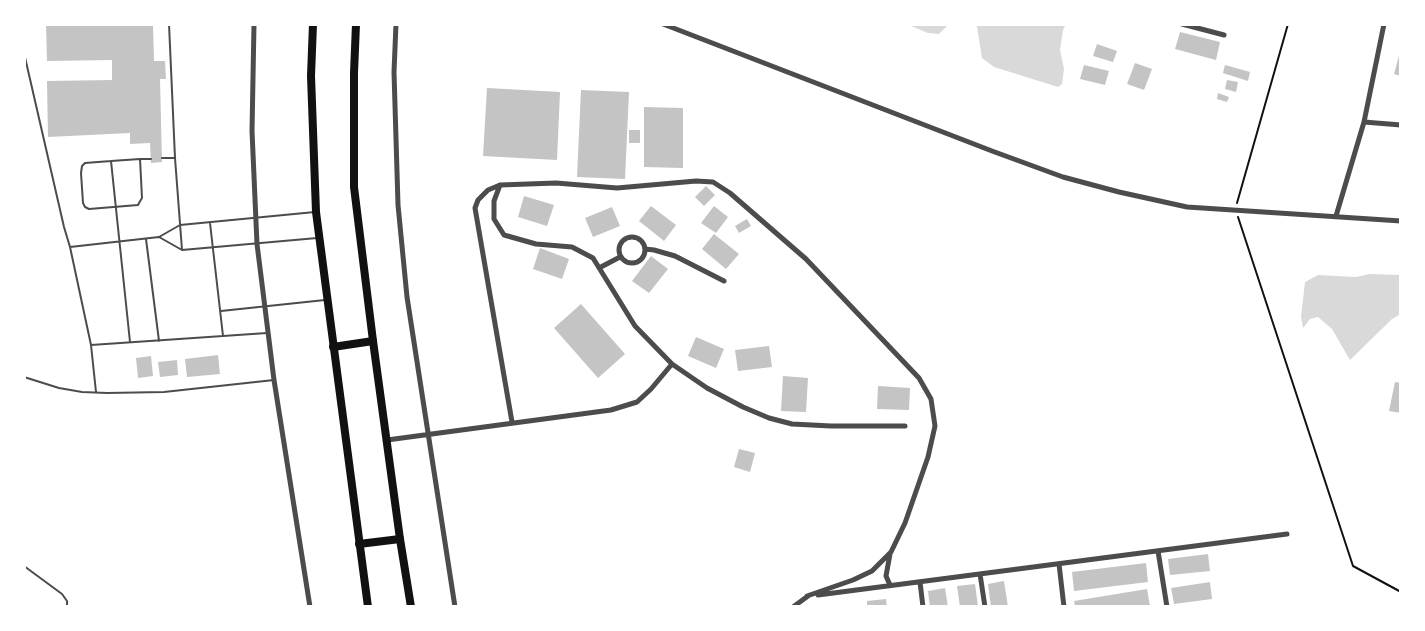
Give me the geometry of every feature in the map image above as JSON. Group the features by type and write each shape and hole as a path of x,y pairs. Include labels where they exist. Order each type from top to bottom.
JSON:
{"main road":[{"path":"314,24 311,76 316,212 368,607"},
{"path":"356,24 354,188 411,607"},
{"path":"333,347 373,341"},
{"path":"359,544 400,538"}],"street":[{"path":"254,24 252,131 257,244 267,333 310,607"},
{"path":"396,24 394,72 398,205 407,297 455,607"},
{"path":"663,24 992,151 1063,177 1119,192 1187,207 1401,221"},
{"path":"1182,24 1224,35"},
{"path":"1336,216 1364,123 1384,24"},
{"path":"1364,123 1401,125"},
{"path":"512,423 475,208 478,200 488,190 500,185 556,183 617,188 713,182 730,193 806,259 919,378 931,399 935,426 928,457 905,523 891,552 886,576 890,585"},
{"path":"500,185 494,201 494,219 504,235 536,244 572,247 593,258 635,326 672,364 707,388 743,407 769,418 792,424 905,426"},
{"path":"628,237 635,237 642,242 645,249 642,258 635,263 625,262 620,257 619,246 628,237"},
{"path":"645,249 675,256 724,281"},
{"path":"599,268 620,257"},
{"path":"387,440 611,410 637,402 672,364"},
{"path":"807,596 1287,534"},
{"path":"1158,551 1167,607"},
{"path":"793,607 807,596 872,571 891,552"},
{"path":"1059,564 1064,607"},
{"path":"980,574 985,607"},
{"path":"920,582 923,607"}],"lane":[{"path":"169,24 182,250"},
{"path":"24,54 91,345 96,392"},
{"path":"162,158 176,158"},
{"path":"140,159 141,201 138,205 89,209 84,207 81,173 85,163 111,160 140,159 151,159"},
{"path":"111,160 130,342"},
{"path":"70,247 159,237 180,225 316,212"},
{"path":"210,223 223,336"},
{"path":"159,237 182,250 319,238"},
{"path":"146,238 159,341"},
{"path":"221,311 328,300"},
{"path":"91,345 267,333"},
{"path":"24,377 59,388 82,392 164,393 274,380"},
{"path":"24,566 62,594 67,601 67,607"}],"path":[{"path":"1288,24 1235,209 1353,566 1401,592"}],"shaded area":[{"path":"906,24 949,24 939,34 928,33"},
{"path":"975,24 1066,24 1060,50 1064,69 1062,84 1058,87 994,67 982,58"},
{"path":"1370,274 1401,275 1401,314 1392,319 1350,360 1332,329 1318,317 1310,319 1303,328 1301,317 1305,282 1318,275 1356,277"}],"building":[{"path":"46,24 153,24 154,61 165,61 166,79 160,79 162,162 151,163 150,143 130,144 130,133 48,137 47,81 112,80 112,60 47,61"},
{"path":"1180,32 1220,42 1216,60 1175,49"},
{"path":"1097,44 1117,51 1113,62 1093,56"},
{"path":"1401,52 1401,76 1394,74"},
{"path":"1135,63 1152,69 1144,90 1127,84"},
{"path":"1084,65 1109,71 1105,85 1080,79"},
{"path":"1225,65 1250,72 1248,81 1223,73"},
{"path":"1227,80 1238,82 1236,92 1225,89"},
{"path":"487,88 560,92 557,160 483,156"},
{"path":"581,90 629,92 625,179 577,177"},
{"path":"1218,93 1229,97 1227,102 1217,99"},
{"path":"644,107 683,108 683,168 644,167"},
{"path":"629,130 640,130 640,143 629,143"},
{"path":"706,186 715,195 704,206 695,197"},
{"path":"524,196 554,205 547,226 518,217"},
{"path":"651,206 676,225 664,241 639,221"},
{"path":"714,206 728,217 716,233 701,223"},
{"path":"612,207 620,226 593,237 585,218"},
{"path":"747,219 751,226 739,233 735,226"},
{"path":"714,234 739,254 726,269 702,249"},
{"path":"540,248 569,259 562,279 533,269"},
{"path":"651,256 668,269 649,293 632,281"},
{"path":"581,304 625,354 598,378 554,328"},
{"path":"696,337 724,349 716,368 688,356"},
{"path":"769,346 772,367 738,371 735,350"},
{"path":"218,355 220,374 187,377 185,359"},
{"path":"151,356 153,376 138,378 136,358"},
{"path":"177,360 178,375 160,377 158,362"},
{"path":"783,376 808,378 806,412 781,411"},
{"path":"1395,382 1401,383 1401,413 1389,411"},
{"path":"878,386 910,388 909,410 877,409"},
{"path":"739,449 755,453 750,472 734,467"},
{"path":"1208,554 1210,571 1170,575 1168,559"},
{"path":"1146,563 1148,582 1074,591 1072,572"},
{"path":"1004,581 1008,607 991,607 988,584"},
{"path":"1210,582 1212,599 1174,604 1171,588"},
{"path":"975,584 978,607 960,607 957,586"},
{"path":"945,588 948,607 930,607 928,591"},
{"path":"1147,589 1150,606 1075,607 1074,601"},
{"path":"886,599 887,607 867,607 867,601"}]}
